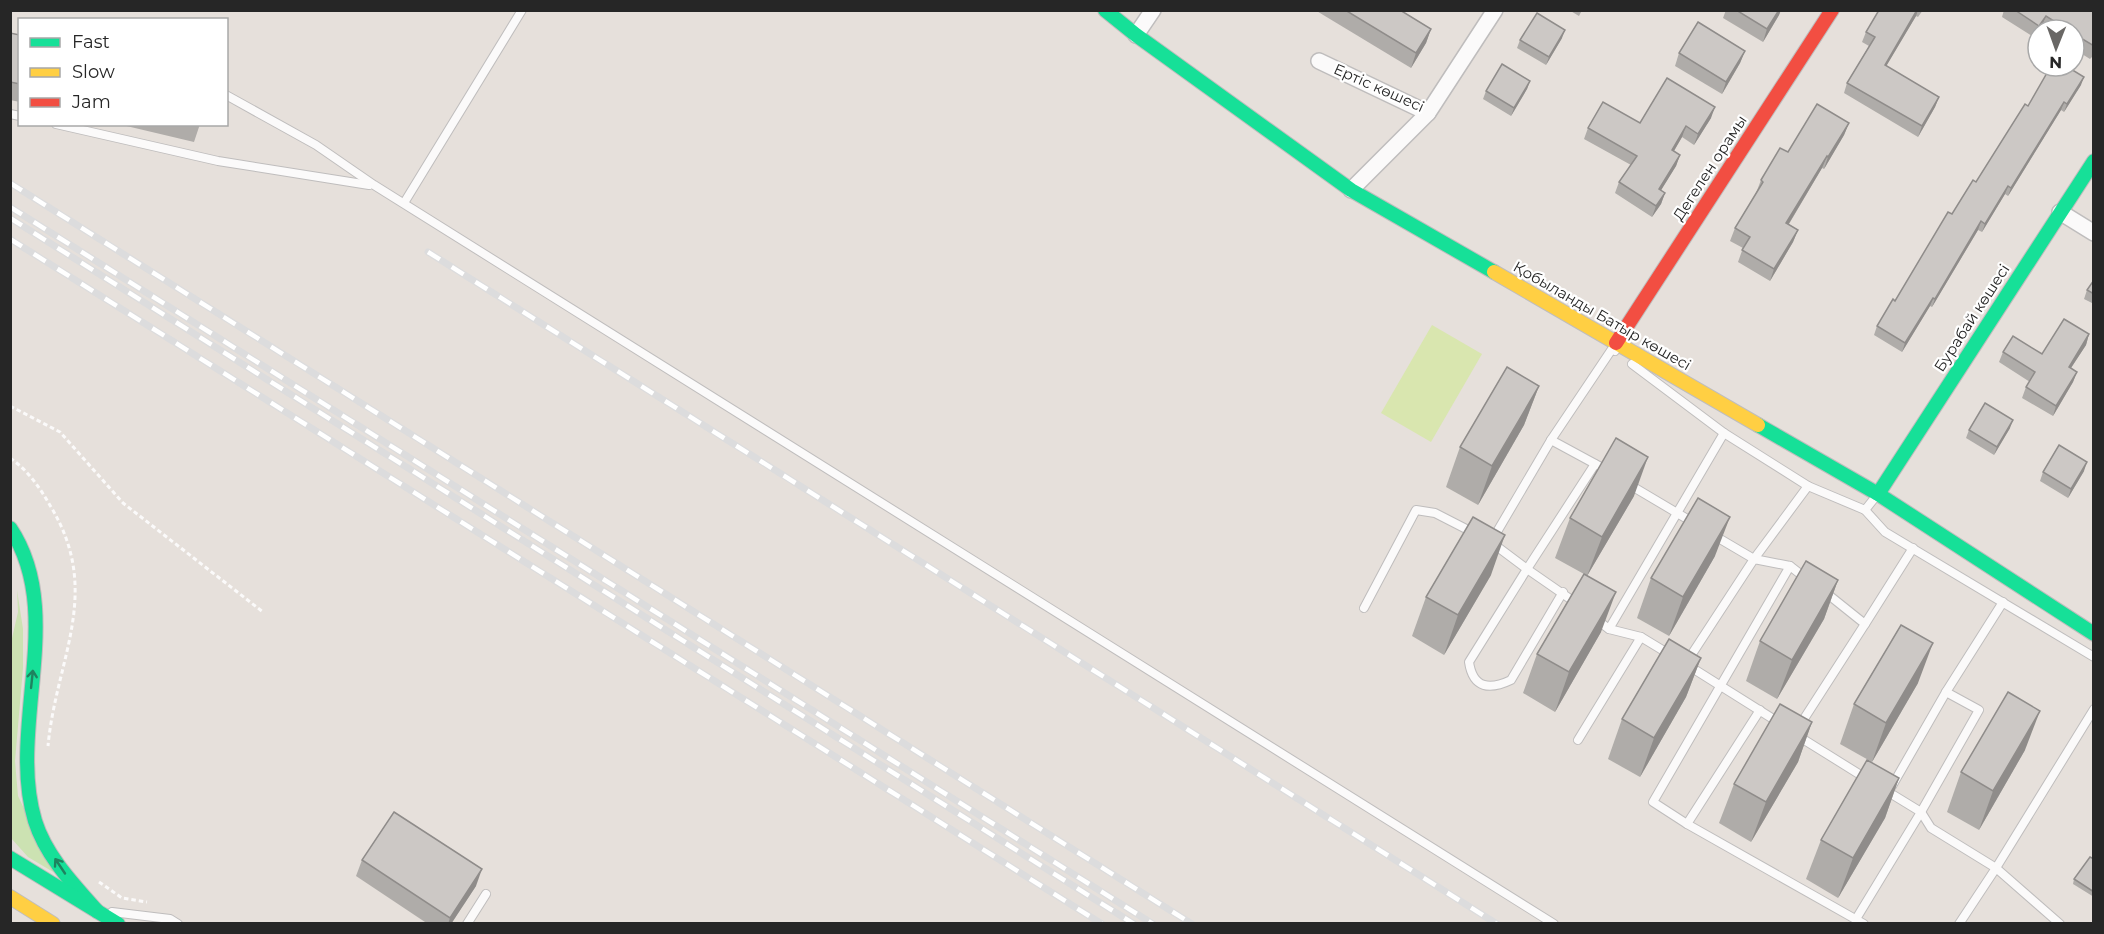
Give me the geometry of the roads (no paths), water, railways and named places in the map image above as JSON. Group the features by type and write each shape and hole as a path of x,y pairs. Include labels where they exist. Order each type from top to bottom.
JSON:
{"street":[{"name":"Қобыланды Батыр көшесі","path":"1105,10 1136,35 1351,190 1614,346 1878,494 2094,634"},
{"path":"1136,35 1153,10"},
{"name":"Ертіс көшесі","path":"1319,61 1428,113 1495,10"},
{"name":"Дегелен орамы","path":"1614,346 1832,10"},
{"path":"1351,190 1428,113"},
{"name":"Бурабай көшесі","path":"1878,494 2094,161"},
{"path":"2060,212 2094,233"},
{"path":"10,528 22,548 31,580 35,619 27,772 35,823 46,845 66,875 98,911"},
{"path":"10,847 34,872"},
{"path":"10,858 118,924"},
{"path":"10,897 51,922"},
{"path":"10,906 51,922"}],"lane":[{"path":"404,203 522,10"},
{"path":"228,97 316,145 374,185 1554,924"},
{"path":"65,126 218,161 374,185"},
{"path":"1491,542 1551,440 1614,346 1724,432 1808,486 1865,510 1885,532 2094,657"},
{"path":"1609,629 1724,432"},
{"path":"1551,440 1605,470"},
{"path":"1563,592 1511,680 1498,686 1488,686 1471,675 1469,662 1594,464"},
{"path":"1625,482 1754,559 1790,566 1865,624"},
{"path":"1686,664 1754,559 1808,486"},
{"path":"1865,510 1878,494"},
{"path":"1364,608 1416,510 1435,513 1491,542 1581,607"},
{"path":"1913,548 1795,734 1921,812 1931,828 1996,868 2060,924"},
{"path":"1790,566 1653,802 1860,921 1979,710 1946,692"},
{"path":"1888,792 1946,692 2003,602"},
{"path":"1590,614 1609,629 1641,637 1722,685 1786,728"},
{"path":"1578,740 1641,637"},
{"path":"1959,924 2094,709"},
{"path":"1688,824 1760,710"},
{"path":"467,924 486,894"},
{"path":"98,911 170,919 178,924"}],"railway":[{"path":"10,183 1192,924"},
{"path":"10,207 1153,924"},
{"path":"10,218 1134,924"},
{"path":"10,239 1102,924"},
{"path":"428,252 1497,924"}]}
